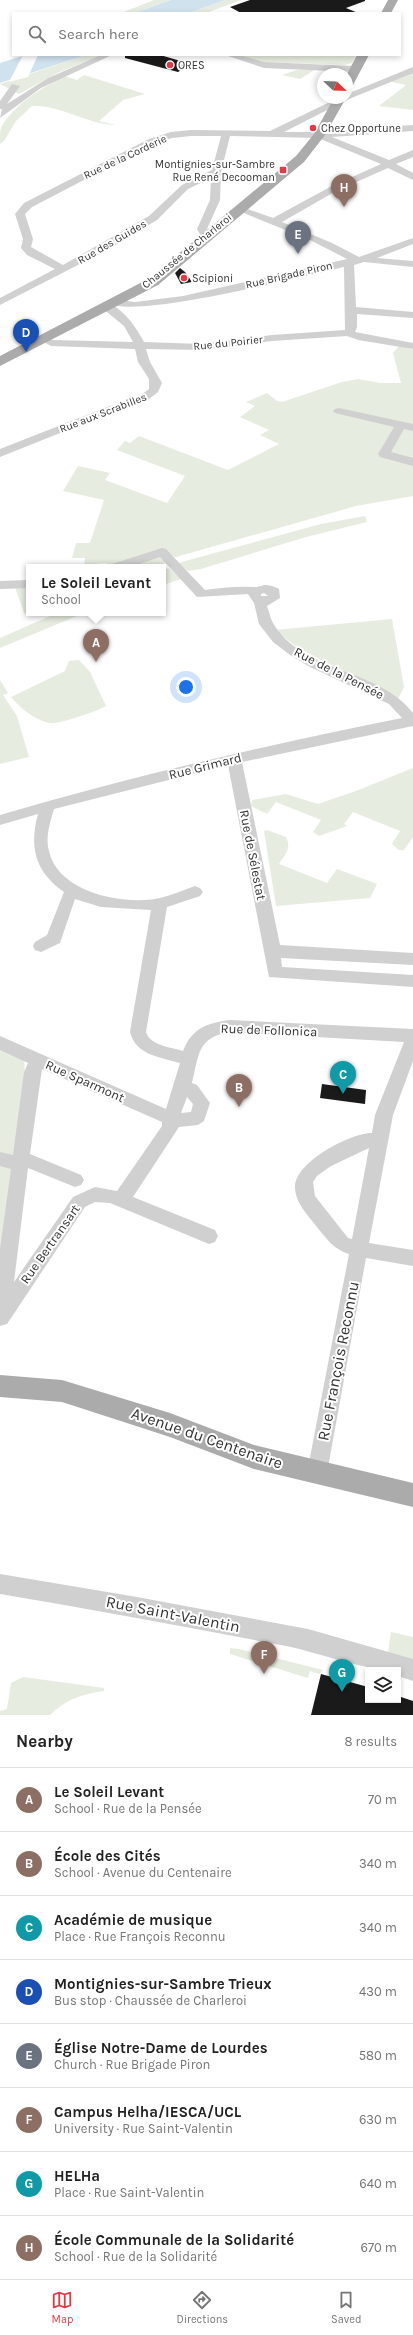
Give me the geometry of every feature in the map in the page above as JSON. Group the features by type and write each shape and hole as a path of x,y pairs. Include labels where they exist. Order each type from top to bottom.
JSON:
{"main road":[{"path":"387,12 393,0"},
{"path":"353,73 362,56"},
{"name":"Chaussée de Charleroi","path":"0,362 153,282 206,236 296,164 319,135 338,104"},
{"name":"Avenue du Centenaire","path":"0,1386 62,1391 170,1425 254,1457 413,1495"}],"street":[{"path":"0,115 23,95 38,85 64,72 105,56"},
{"path":"231,56 242,60 279,66 355,69"},
{"path":"353,94 413,70"},
{"path":"0,107 16,86"},
{"path":"272,135 273,132 330,104"},
{"name":"Rue de la Corderie","path":"63,269 31,253 26,248 28,239 20,214 28,204 158,139 171,135 191,134 319,135 413,128"},
{"path":"206,236 202,230 215,200 216,172 226,135"},
{"path":"319,135 389,164 413,177"},
{"path":"274,222 333,189 413,153"},
{"path":"402,171 413,166"},
{"name":"Rue des Guides","path":"0,302 105,247 153,218 185,187 216,172"},
{"path":"239,209 274,222 343,253 355,261 413,264"},
{"name":"Rue Brigade Piron","path":"110,304 135,305 183,299 355,261 413,241"},
{"path":"349,333 352,327 350,310 355,261"},
{"name":"Rue aux Scrabilles","path":"0,453 111,409 146,398 154,390 156,383 144,362 140,345 129,324 110,304"},
{"path":"350,310 413,315"},
{"name":"Rue du Poirier","path":"43,339 51,343 200,347 303,335 349,333 358,337 413,346"},
{"path":"339,411 407,427 384,454 413,462"},
{"name":"Rue de la Pensée","path":"126,564 162,552 202,594 246,590 258,596 264,622 283,643 301,656 394,701 413,721"},
{"path":"0,585 26,584"},
{"name":"Rue Grimard","path":"0,820 48,805 234,758 413,721"},
{"name":"Rue de Sélestat","path":"234,758 273,951 275,973 413,981"},
{"path":"48,805 42,827 41,851 58,881 72,892 93,900 117,904 160,904 195,892"},
{"path":"41,946 54,939 67,900 72,892"},
{"path":"160,904 138,1032 140,1040 148,1047 188,1059 183,1086 171,1118 170,1128 121,1200 209,1236"},
{"path":"273,951 413,959"},
{"name":"Rue de Follonica","path":"188,1059 196,1041 208,1031 221,1026 413,1036"},
{"name":"Rue François Reconnu","path":"316,1473 378,1141 384,1116 413,1040"},
{"name":"Rue Sparmont","path":"0,1042 171,1118"},
{"name":"Rue Bertransart","path":"4,1311 4,1269 21,1162 32,1072 38,1060"},
{"path":"171,1118 192,1120 198,1116 202,1103 200,1099 192,1090 183,1086"},
{"path":"378,1141 368,1141 355,1146 312,1169 307,1175 304,1184 307,1200 342,1244 359,1249 413,1258"},
{"path":"0,1159 34,1162 75,1180"},
{"name":"Rue Bertransart","path":"4,1311 79,1202 90,1195 100,1193 121,1200"},
{"name":"Rue Saint-Valentin","path":"0,1584 144,1608 308,1640 413,1670"}],"shaded area":[{"path":"154,0 171,0 138,12 124,12"},
{"path":"225,0 241,0 209,12 192,12"},
{"path":"83,56 100,56 57,73 19,94 0,84"},
{"path":"239,56 356,56 352,63 345,65 260,62"},
{"path":"316,69 300,79 282,75 297,70"},
{"path":"413,70 413,110 379,106 406,85 387,81"},
{"path":"84,75 145,94 123,100 99,121 116,125 94,121 54,108 32,106 16,121 4,141 0,144 1,128 6,120 21,104 38,91 65,76 77,80"},
{"path":"399,346 413,349 413,496 356,506 176,557 159,553 158,555 166,563 163,564 84,564 85,558 72,558 76,543 90,543 104,500 63,491 78,466 110,473 105,480 167,503 185,476 117,450 125,441 130,443 139,436 228,470 279,444 260,435 269,430 240,417 255,406 246,402 267,393 277,401 282,402 342,382 358,379 380,383 401,383 393,353"},
{"path":"365,516 367,522 306,537 201,569 188,571 178,563 321,524"},
{"path":"169,568 181,579 166,584 166,569"},
{"path":"26,585 26,614 24,613 15,587"},
{"path":"50,616 77,616 0,648 0,638"},
{"path":"392,619 404,687 398,699 298,648 275,630"},
{"path":"79,660 90,672 106,706 78,717 60,722 49,723 28,713 11,697 65,671 69,661"},
{"path":"0,680 8,693 3,695 17,716 29,757 0,764"},
{"path":"413,768 413,837 404,850 399,850 392,844 400,831 353,812 344,824 347,826 319,836 313,832 321,820 276,802 267,814 251,806 252,800 286,794 318,804 356,791"},
{"path":"267,830 286,837 288,841 287,851 279,864 327,883 337,869 377,884 370,898 276,906 264,831"},
{"path":"0,1050 24,1058 27,1109 0,1273"},
{"path":"391,1632 413,1637 413,1664 394,1658 388,1652"},
{"path":"230,1648 323,1670 319,1674 310,1671 308,1678 230,1654"},
{"path":"23,1677 104,1688 104,1691 75,1698 56,1709 50,1715 0,1715 0,1711 7,1709 11,1683"}],"water":[{"path":"171,0 225,0 192,12 138,12"},
{"path":"23,56 83,56 0,83 0,63"}],"pier":[{"path":"22,56 38,56 28,77 9,82"}],"building":[{"path":"250,0 365,0 346,8 356,12 239,12 230,7"},
{"name":"ORES","path":"125,56 163,56 191,64 178,72 125,58"},
{"name":"Scipioni","path":"180,268 192,282 181,284 175,273"},
{"path":"322,1084 366,1090 365,1104 320,1098"},
{"path":"321,1674 365,1686 365,1703 401,1703 401,1697 413,1701 413,1715 311,1715"}],"place":[{"name":"ORES","path":"170,65"},
{"name":"Chez Opportune","path":"313,128"},
{"name":"Montignies-sur-Sambre Rue René Decooman","path":"283,170"},
{"name":"École Communale de la Solidarité","path":"344,207"},
{"name":"Église Notre-Dame de Lourdes","path":"298,254"},
{"name":"Scipioni","path":"184,278"},
{"name":"Montignies-sur-Sambre Trieux","path":"26,352"},
{"name":"Le Soleil Levant","path":"96,662"},
{"name":"Académie de musique","path":"343,1094"},
{"name":"École des Cités","path":"239,1107"},
{"name":"Campus Helha/IESCA/UCL","path":"264,1674"},
{"name":"HELHa","path":"342,1692"}]}
